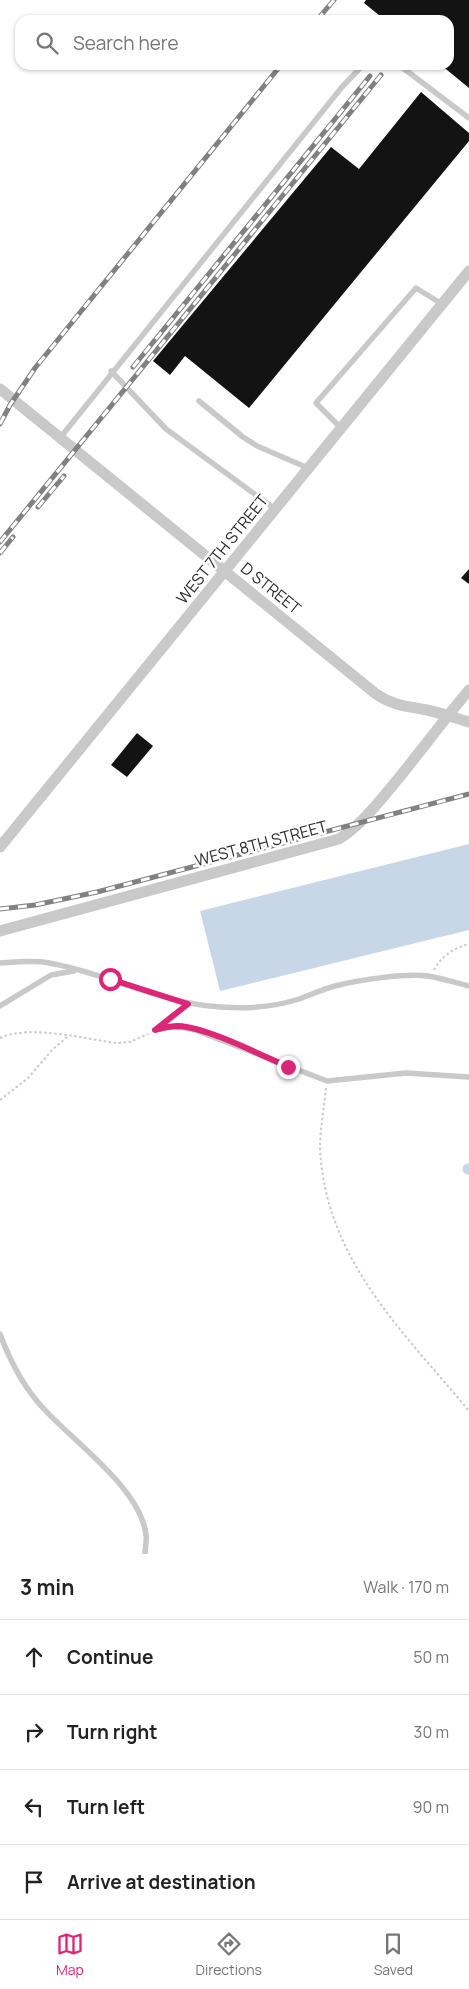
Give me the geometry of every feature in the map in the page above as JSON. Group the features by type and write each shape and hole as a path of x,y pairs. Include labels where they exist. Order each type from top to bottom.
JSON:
{"street":[{"name":"WEST 7TH STREET","path":"0,847 469,271"},
{"name":"D STREET","path":"0,389 376,694 387,701 401,706 448,715 469,722"},
{"name":"WEST 8TH STREET","path":"0,931 339,839 361,822 372,810 409,767 469,690"}],"lane":[{"path":"60,438 111,372 342,87 358,70"},
{"path":"406,70 469,118"},
{"path":"341,428 316,403 416,288 442,304"},
{"path":"111,372 166,429 275,509"},
{"path":"199,401 257,446 308,468"},
{"path":"0,963 29,961 49,963 188,1004 220,1007 259,1007 298,999 334,986 416,975 430,976 469,986"},
{"path":"0,1006 51,975 81,971"},
{"path":"155,1030 168,1026 181,1026 195,1030 327,1081 406,1073 469,1077"},
{"path":"0,1334 6,1352 21,1380 43,1408 126,1490 142,1518 146,1536 145,1554"}],"path":[{"path":"430,976 436,965 444,957 454,950 469,944"},
{"path":"170,1018 188,1004"},
{"path":"0,1038 18,1032 36,1032 117,1043 130,1042 155,1030"},
{"path":"0,1100 28,1078 53,1048 68,1036"},
{"path":"327,1081 320,1146 322,1171 327,1196 343,1244 355,1267 388,1312 469,1410"}],"water":[{"path":"469,844 469,930 220,991 200,911"}],"building":[{"path":"366,0 469,0 469,88 447,70 454,70 454,15 379,15 364,3"},
{"path":"421,92 469,133 469,141 249,408 185,356 170,375 153,361 331,147 359,169"},
{"path":"469,569 469,584 461,578"},
{"path":"137,733 153,746 127,777 111,765"}],"railway":[{"path":"321,15 334,0"},
{"path":"0,424 10,405 35,368 277,70"},
{"path":"0,542 381,75"},
{"path":"133,367 370,76"},
{"path":"38,507 64,476"},
{"path":"0,553 13,537"},
{"path":"0,909 35,905 97,892 469,794"}],"route":[{"path":"110,979 188,1004 155,1030 168,1026 181,1026 219,1038 288,1067"}]}
